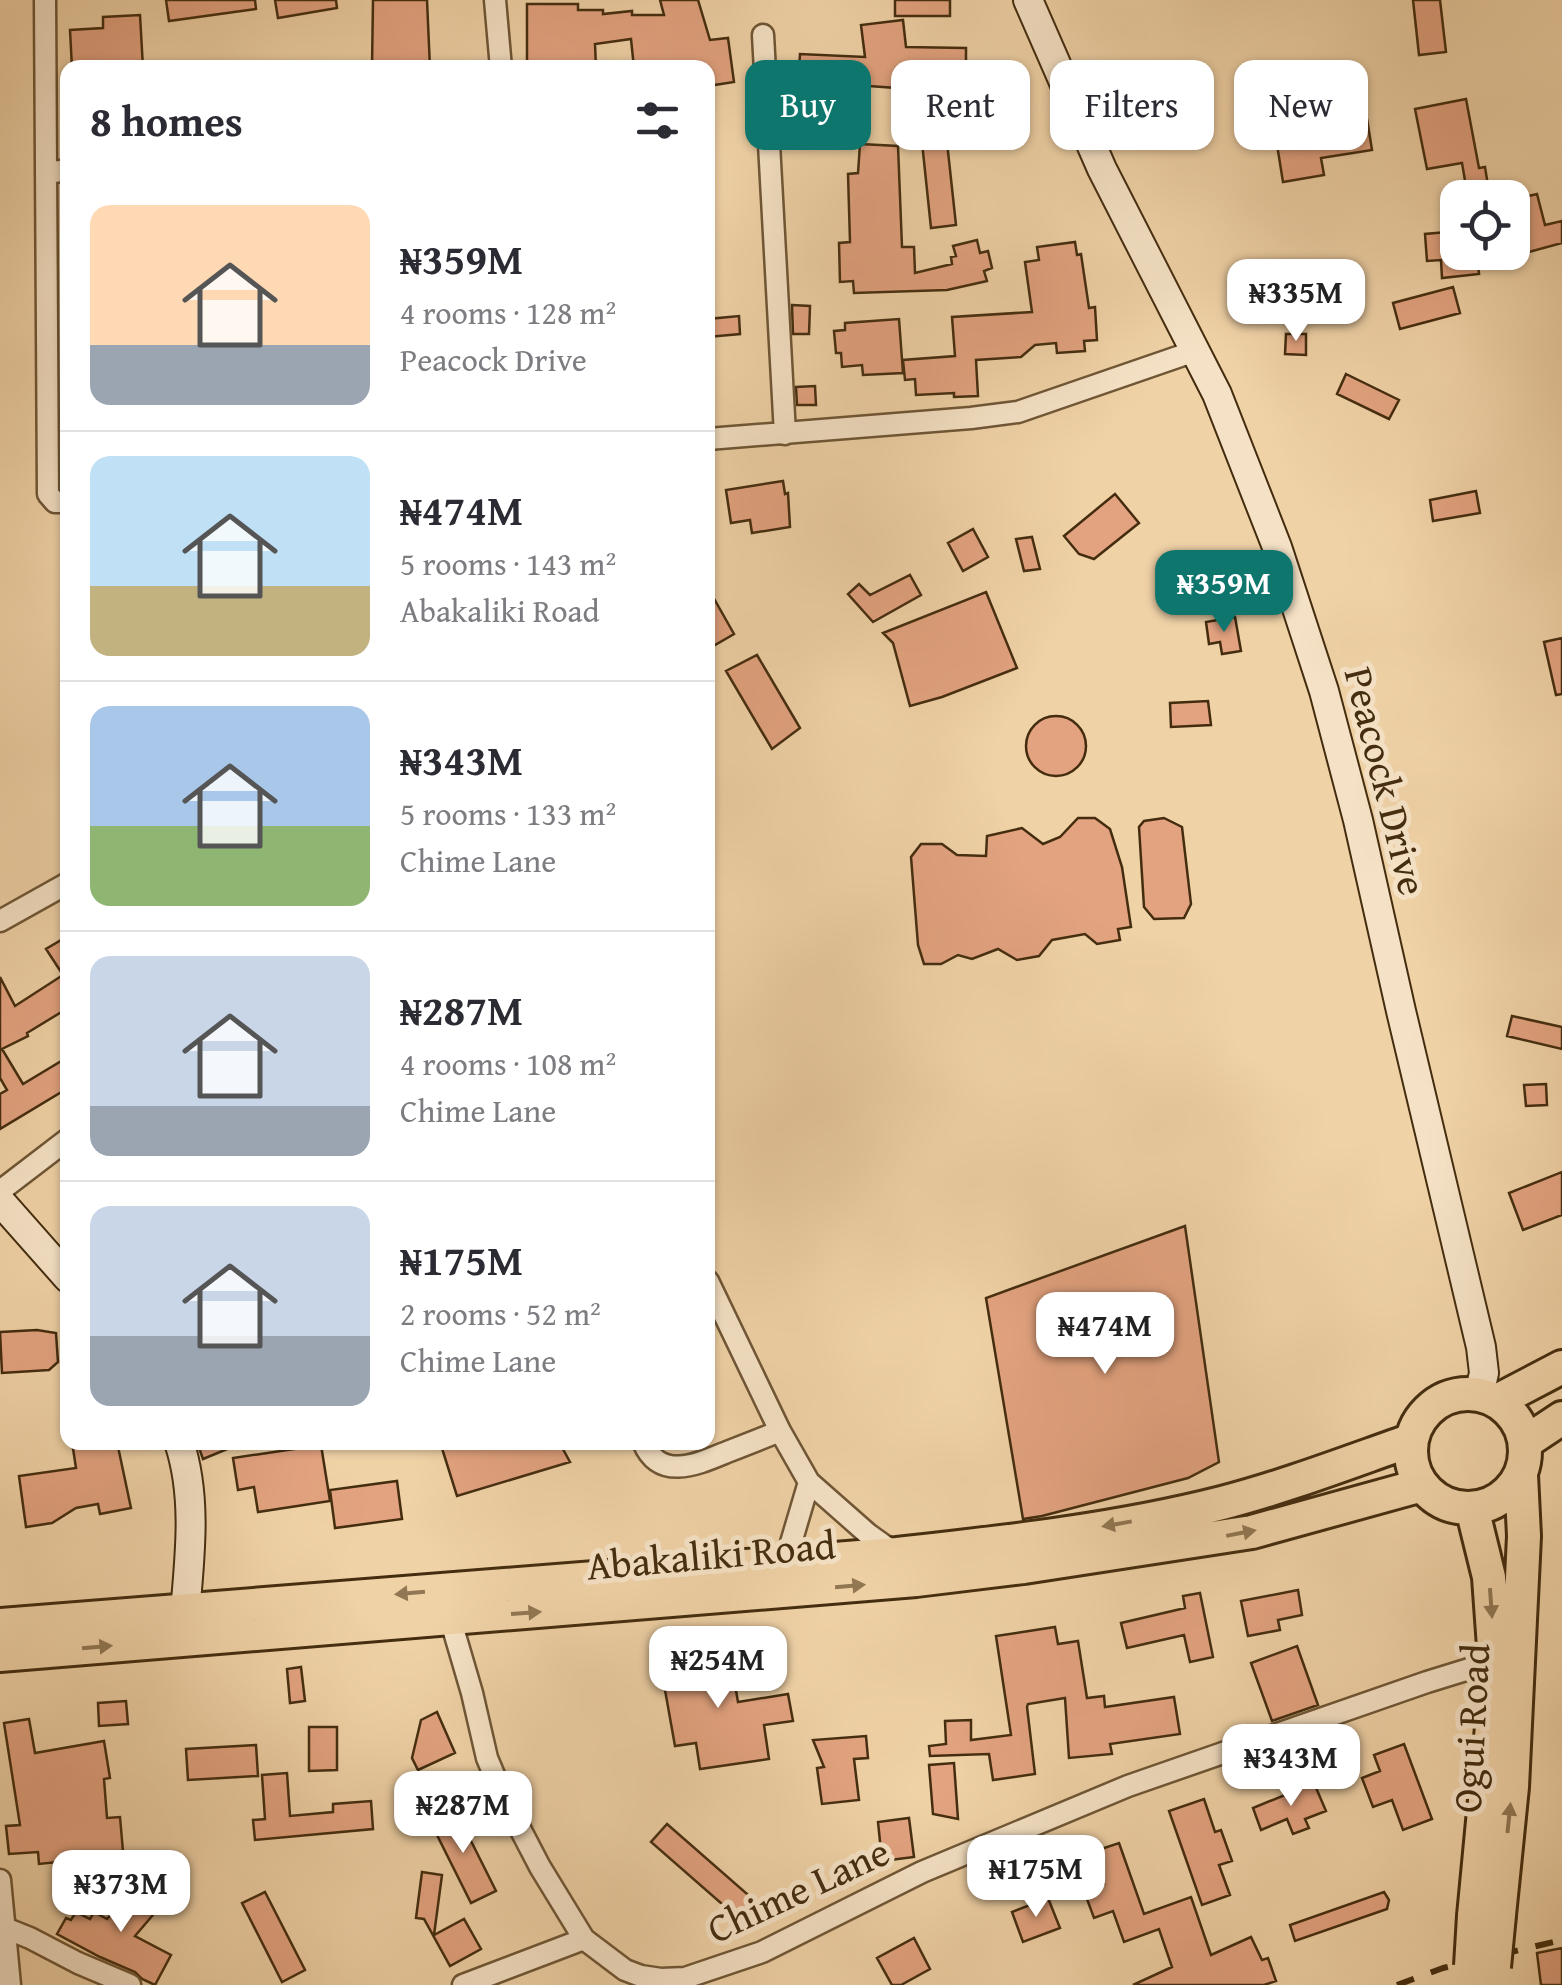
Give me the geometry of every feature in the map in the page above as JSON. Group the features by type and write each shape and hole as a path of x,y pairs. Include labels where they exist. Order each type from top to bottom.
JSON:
{"main road":[{"path":"1488,1398 1562,1367"},
{"path":"1459,1394 1488,1398 1510,1411 1520,1425 1526,1442 1525,1464 1514,1486 1496,1502 1458,1508 1444,1503 1422,1485 1414,1471 1412,1440 1423,1415 1434,1405 1459,1394"},
{"path":"1526,1442 1562,1418"},
{"name":"Abakaliki Road","path":"1173,1530 1412,1440"},
{"name":"Ogui Road","path":"1487,1916 1512,1787 1524,1536 1521,1475"},
{"name":"Abakaliki Road","path":"0,1625 898,1568 990,1544 1173,1530 1252,1532 1422,1485"},
{"name":"Ogui Road","path":"1472,1508 1489,1577 1495,1662 1483,1968"},
{"name":"Abakaliki Road","path":"0,1655 450,1618 784,1577"}],"street":[{"path":"46,0 48,494 60,502"},
{"path":"495,0 500,60"},
{"name":"Peacock Drive","path":"1028,0 1102,168 1217,394 1276,547 1324,691 1478,1330 1488,1398"},
{"path":"763,35 784,434"},
{"path":"46,173 60,171"},
{"path":"715,439 1018,412 1195,351"},
{"path":"0,921 60,887"},
{"path":"0,1191 60,1145"},
{"path":"0,1202 60,1269"},
{"path":"715,1295 809,1482 868,1534 898,1568"},
{"path":"647,1450 667,1467 694,1466 780,1430"},
{"path":"181,1450 190,1500 184,1612"},
{"path":"784,1577 809,1482"},
{"name":"Chime Lane","path":"450,1618 488,1758 502,1794 584,1939 625,1970 640,1976 685,1978 762,1952 922,1872 1128,1786 1495,1662"},
{"path":"0,1880 10,1985"},
{"path":"5,1928 130,1985"},
{"path":"463,1985 584,1939"}],"building":[{"path":"166,0 255,0 256,9 169,21"},
{"path":"275,0 336,0 337,8 278,18"},
{"path":"373,0 427,0 430,60 372,60"},
{"path":"660,0 698,0 710,40 728,38 734,82 715,85 715,60 633,60 631,39 595,44 596,60 527,60 527,4 578,4 578,10 603,10 603,14 632,11 632,15 664,15"},
{"path":"895,0 950,0 950,16 895,16"},
{"path":"1413,0 1440,0 1446,52 1419,55"},
{"path":"140,15 143,60 72,60 70,30 103,28 103,17"},
{"path":"903,20 906,47 966,48 966,60 891,60 891,88 871,86 871,60 800,60 800,54 865,57 861,25"},
{"path":"1466,99 1479,168 1485,167 1487,180 1465,180 1462,163 1427,169 1415,109"},
{"path":"1368,125 1372,150 1321,158 1324,175 1283,182 1278,150 1368,150"},
{"path":"871,145 898,150 902,247 914,247 915,273 952,264 951,257 956,256 953,246 977,240 980,253 988,251 992,268 984,271 987,281 947,290 854,293 853,281 840,282 839,243 850,242 848,174 858,173 860,150 871,150"},
{"path":"923,150 948,150 956,225 931,228"},
{"path":"1537,194 1545,225 1562,221 1562,243 1530,252 1530,196"},
{"path":"1440,233 1440,260 1427,261 1425,234"},
{"path":"1075,242 1077,255 1081,254 1089,308 1095,307 1097,340 1084,341 1085,351 1057,353 1056,343 1035,345 1021,357 976,360 978,396 916,395 915,379 905,380 903,360 955,356 952,317 1032,312 1025,262 1039,260 1037,247"},
{"path":"1442,270 1479,270 1479,274 1442,278"},
{"path":"1453,287 1460,313 1400,329 1393,303"},
{"path":"792,305 810,306 809,334 793,334"},
{"path":"739,316 740,334 715,336 715,318"},
{"path":"899,319 903,373 863,375 862,365 842,367 834,331 845,330 845,323"},
{"path":"1286,334 1306,334 1306,355 1285,354"},
{"path":"1346,374 1399,400 1389,419 1337,394"},
{"path":"815,386 816,405 797,405 796,387"},
{"path":"783,481 785,494 788,493 790,527 752,533 750,520 731,523 726,490"},
{"path":"1476,491 1480,513 1433,521 1430,500"},
{"path":"1115,494 1139,523 1094,559 1079,554 1064,536"},
{"path":"973,529 988,557 963,571 948,543"},
{"path":"1032,537 1040,569 1024,571 1016,539"},
{"path":"910,575 921,595 873,622 848,594 859,584 870,595"},
{"path":"986,592 1017,668 910,706 893,643 883,633"},
{"path":"715,600 734,634 715,645"},
{"path":"1235,617 1241,651 1222,654 1220,642 1209,644 1206,622"},
{"path":"1562,638 1562,694 1556,695 1544,642"},
{"path":"757,655 800,728 772,749 726,671"},
{"path":"1208,701 1211,725 1171,727 1170,703"},
{"path":"1056,716 1077,725 1086,746 1077,767 1056,776 1035,767 1026,746 1035,725"},
{"path":"1078,818 1095,818 1110,829 1122,867 1131,927 1118,929 1120,940 1097,944 1085,934 1052,940 1039,956 1017,960 998,949 972,959 958,955 941,964 924,964 918,945 911,857 921,844 942,844 957,855 986,856 987,836 1022,828 1043,844 1060,837"},
{"path":"1164,818 1182,827 1191,904 1184,918 1154,919 1144,907 1139,827 1144,821"},
{"path":"60,941 60,970 46,949"},
{"path":"0,977 15,1006 60,977 60,1013 2,1049 23,1084 60,1062 60,1093 0,1129 0,1094 7,1090 0,1078"},
{"path":"1512,1016 1562,1027 1562,1049 1507,1036"},
{"path":"1546,1084 1547,1105 1526,1106 1524,1085"},
{"path":"1562,1172 1562,1215 1523,1230 1509,1193"},
{"path":"1185,1226 1219,1462 1188,1478 1023,1519 986,1298"},
{"path":"0,1332 56,1333 58,1362 49,1370 2,1373"},
{"path":"73,1450 119,1450 131,1508 100,1514 98,1504 76,1508 52,1523 26,1527 19,1476 76,1468"},
{"path":"200,1450 225,1450 203,1459"},
{"path":"287,1450 322,1450 330,1501 258,1512 254,1487 238,1490 233,1458"},
{"path":"443,1450 563,1450 570,1462 457,1496"},
{"path":"397,1481 402,1519 335,1528 330,1490"},
{"path":"1298,1590 1302,1615 1278,1620 1280,1630 1248,1636 1241,1601"},
{"path":"1200,1593 1213,1657 1190,1662 1184,1635 1127,1648 1121,1623 1185,1608 1183,1596"},
{"path":"1055,1627 1058,1644 1078,1641 1087,1698 1104,1696 1105,1707 1174,1697 1180,1734 1110,1744 1112,1754 1069,1758 1065,1698 1028,1704 1035,1774 993,1780 989,1754 930,1756 929,1746 946,1744 945,1721 971,1720 971,1740 1011,1735 996,1636"},
{"path":"1297,1646 1318,1705 1272,1721 1251,1663"},
{"path":"729,1650 738,1702 788,1694 793,1721 764,1725 769,1759 700,1769 696,1743 675,1746 660,1662"},
{"path":"301,1667 305,1701 290,1703 287,1669"},
{"path":"126,1701 128,1724 99,1726 98,1703"},
{"path":"437,1712 455,1753 418,1770 412,1758 421,1720"},
{"path":"29,1719 35,1753 104,1741 110,1778 104,1779 107,1818 120,1817 124,1863 98,1866 98,1858 39,1864 38,1852 9,1854 6,1826 20,1825 4,1723"},
{"path":"309,1727 337,1727 337,1770 309,1771"},
{"path":"866,1736 868,1758 854,1759 859,1800 822,1804 817,1768 824,1767 813,1740"},
{"path":"1404,1744 1432,1819 1403,1830 1392,1800 1373,1807 1362,1778 1380,1771 1374,1755"},
{"path":"256,1745 258,1776 188,1780 186,1749"},
{"path":"954,1763 958,1819 933,1814 929,1765"},
{"path":"287,1773 290,1816 333,1812 333,1804 371,1801 373,1829 255,1840 253,1820 265,1819 262,1775"},
{"path":"1314,1783 1326,1811 1305,1819 1309,1828 1293,1834 1287,1819 1261,1830 1253,1808"},
{"path":"1204,1799 1215,1832 1221,1830 1232,1861 1219,1865 1230,1895 1202,1905 1169,1811"},
{"path":"455,1809 496,1891 471,1903 430,1821"},
{"path":"909,1818 914,1857 882,1861 878,1822"},
{"path":"667,1824 754,1900 738,1918 651,1842"},
{"path":"1119,1843 1144,1914 1191,1897 1211,1955 1251,1937 1262,1960 1268,1958 1276,1981 1264,1985 1133,1985 1172,1967 1159,1929 1124,1942 1113,1911 1094,1918 1084,1891 1104,1884 1092,1852"},
{"path":"422,1872 442,1875 434,1935 464,1919 481,1949 450,1966 424,1919 416,1918"},
{"path":"140,1882 163,1903 135,1936 171,1955 155,1985 57,1934 66,1918 71,1920 76,1912 90,1919 94,1912 107,1919"},
{"path":"265,1892 305,1970 282,1982 242,1903"},
{"path":"1384,1892 1389,1900 1387,1909 1295,1941 1290,1925"},
{"path":"1048,1898 1060,1928 1023,1942 1012,1912"},
{"path":"914,1938 930,1969 901,1985 892,1985 877,1958"},
{"path":"1562,1948 1562,1985 1541,1985 1537,1953"}],"railway":[{"path":"1397,1985 1443,1968 1562,1940"}]}
